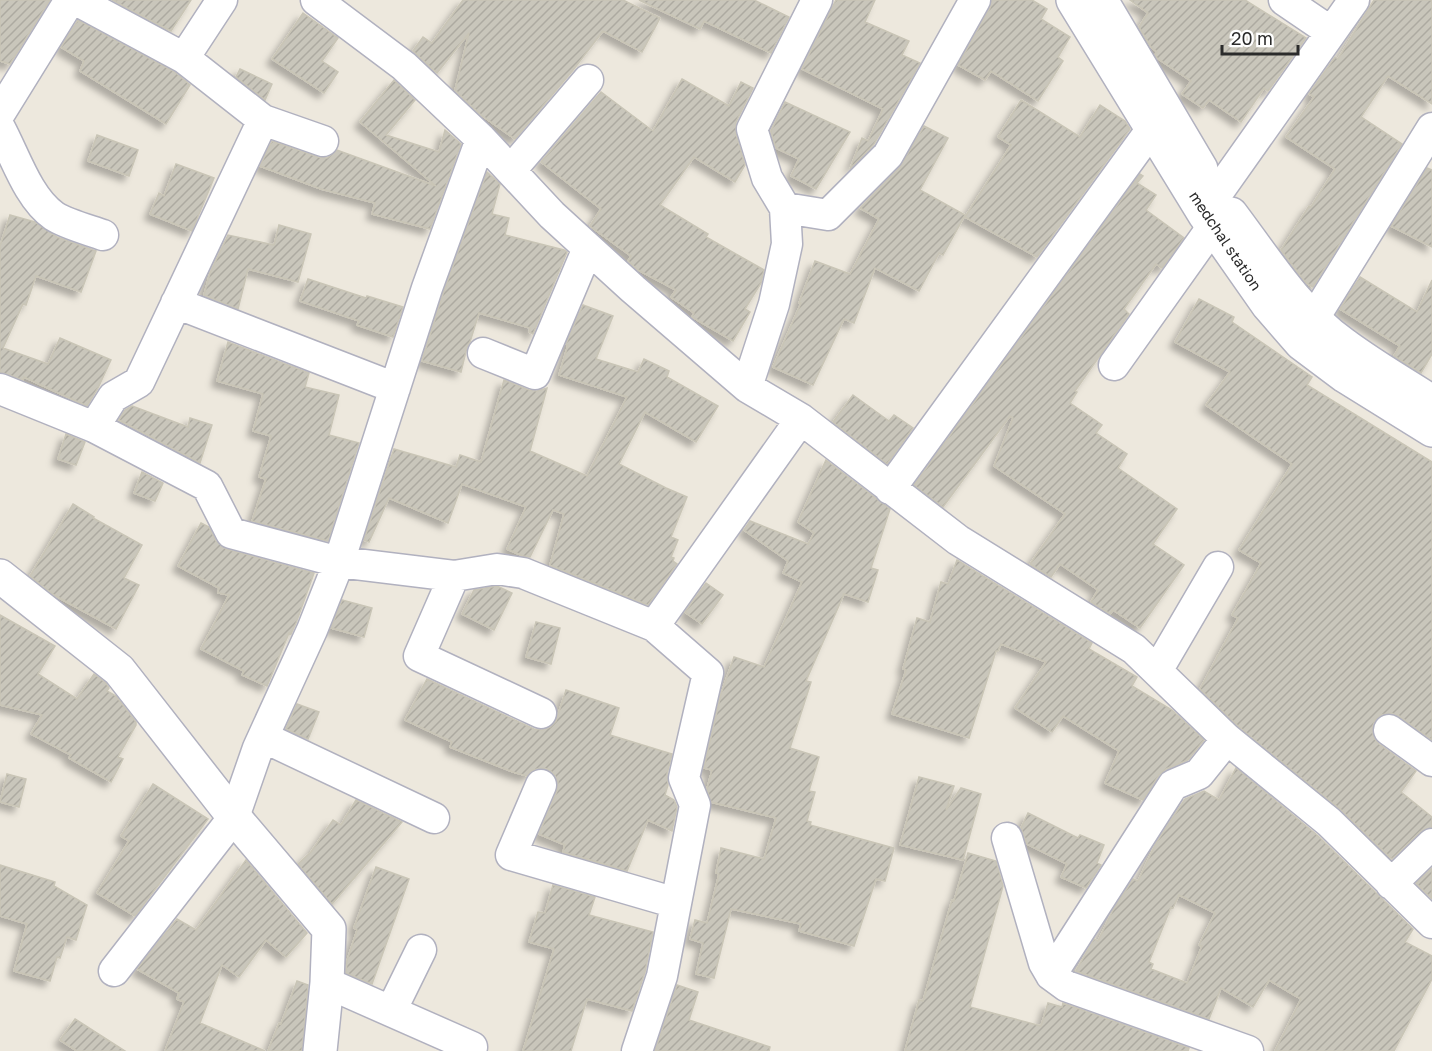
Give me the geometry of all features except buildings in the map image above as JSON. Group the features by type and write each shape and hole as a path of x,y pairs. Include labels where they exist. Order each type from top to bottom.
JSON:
{"street":[{"path":"0,113 70,0"},
{"path":"76,0 184,58 263,120 323,141"},
{"path":"184,58 222,0"},
{"path":"316,0 404,66 481,139 552,215 633,289 747,387 801,419 958,540 1134,649 1227,739 1329,822 1432,923"},
{"path":"747,387 774,304 787,244 785,208 767,178 752,129 817,0"},
{"path":"785,208 828,215 888,155 975,0"},
{"name":"medchal station","path":"1073,0 1151,130 1215,210 1314,318 1341,343 1432,402"},
{"name":"medchal station","path":"1101,0 1268,305 1301,343 1345,376 1432,430"},
{"path":"1284,0 1331,32"},
{"path":"1114,365 1354,0"},
{"path":"510,171 588,80"},
{"path":"94,427 113,397 139,382 263,120"},
{"path":"0,128 14,153 28,188 54,216 103,235"},
{"path":"1314,318 1432,128"},
{"path":"890,489 1151,130"},
{"path":"114,971 234,817 263,737 312,630 339,562 427,288 481,139"},
{"path":"483,353 536,374 588,248"},
{"path":"176,303 395,388"},
{"path":"0,389 94,427 207,486 231,533 339,562 454,576 497,569 523,573 654,626 708,673 684,778 695,806 662,976 637,1051"},
{"path":"654,626 801,419"},
{"path":"1157,671 1218,567"},
{"path":"0,576 119,670 234,817 328,929 327,983 320,1051"},
{"path":"454,576 419,656 541,713"},
{"path":"1389,730 1432,761"},
{"path":"263,737 434,818"},
{"path":"1051,975 1173,785 1199,774 1227,739"},
{"path":"541,785 511,855 676,903"},
{"path":"1007,838 1044,963 1051,975 1066,986 1248,1051"},
{"path":"1391,884 1432,844"},
{"path":"391,1011 421,950"},
{"path":"327,983 472,1047"}]}
